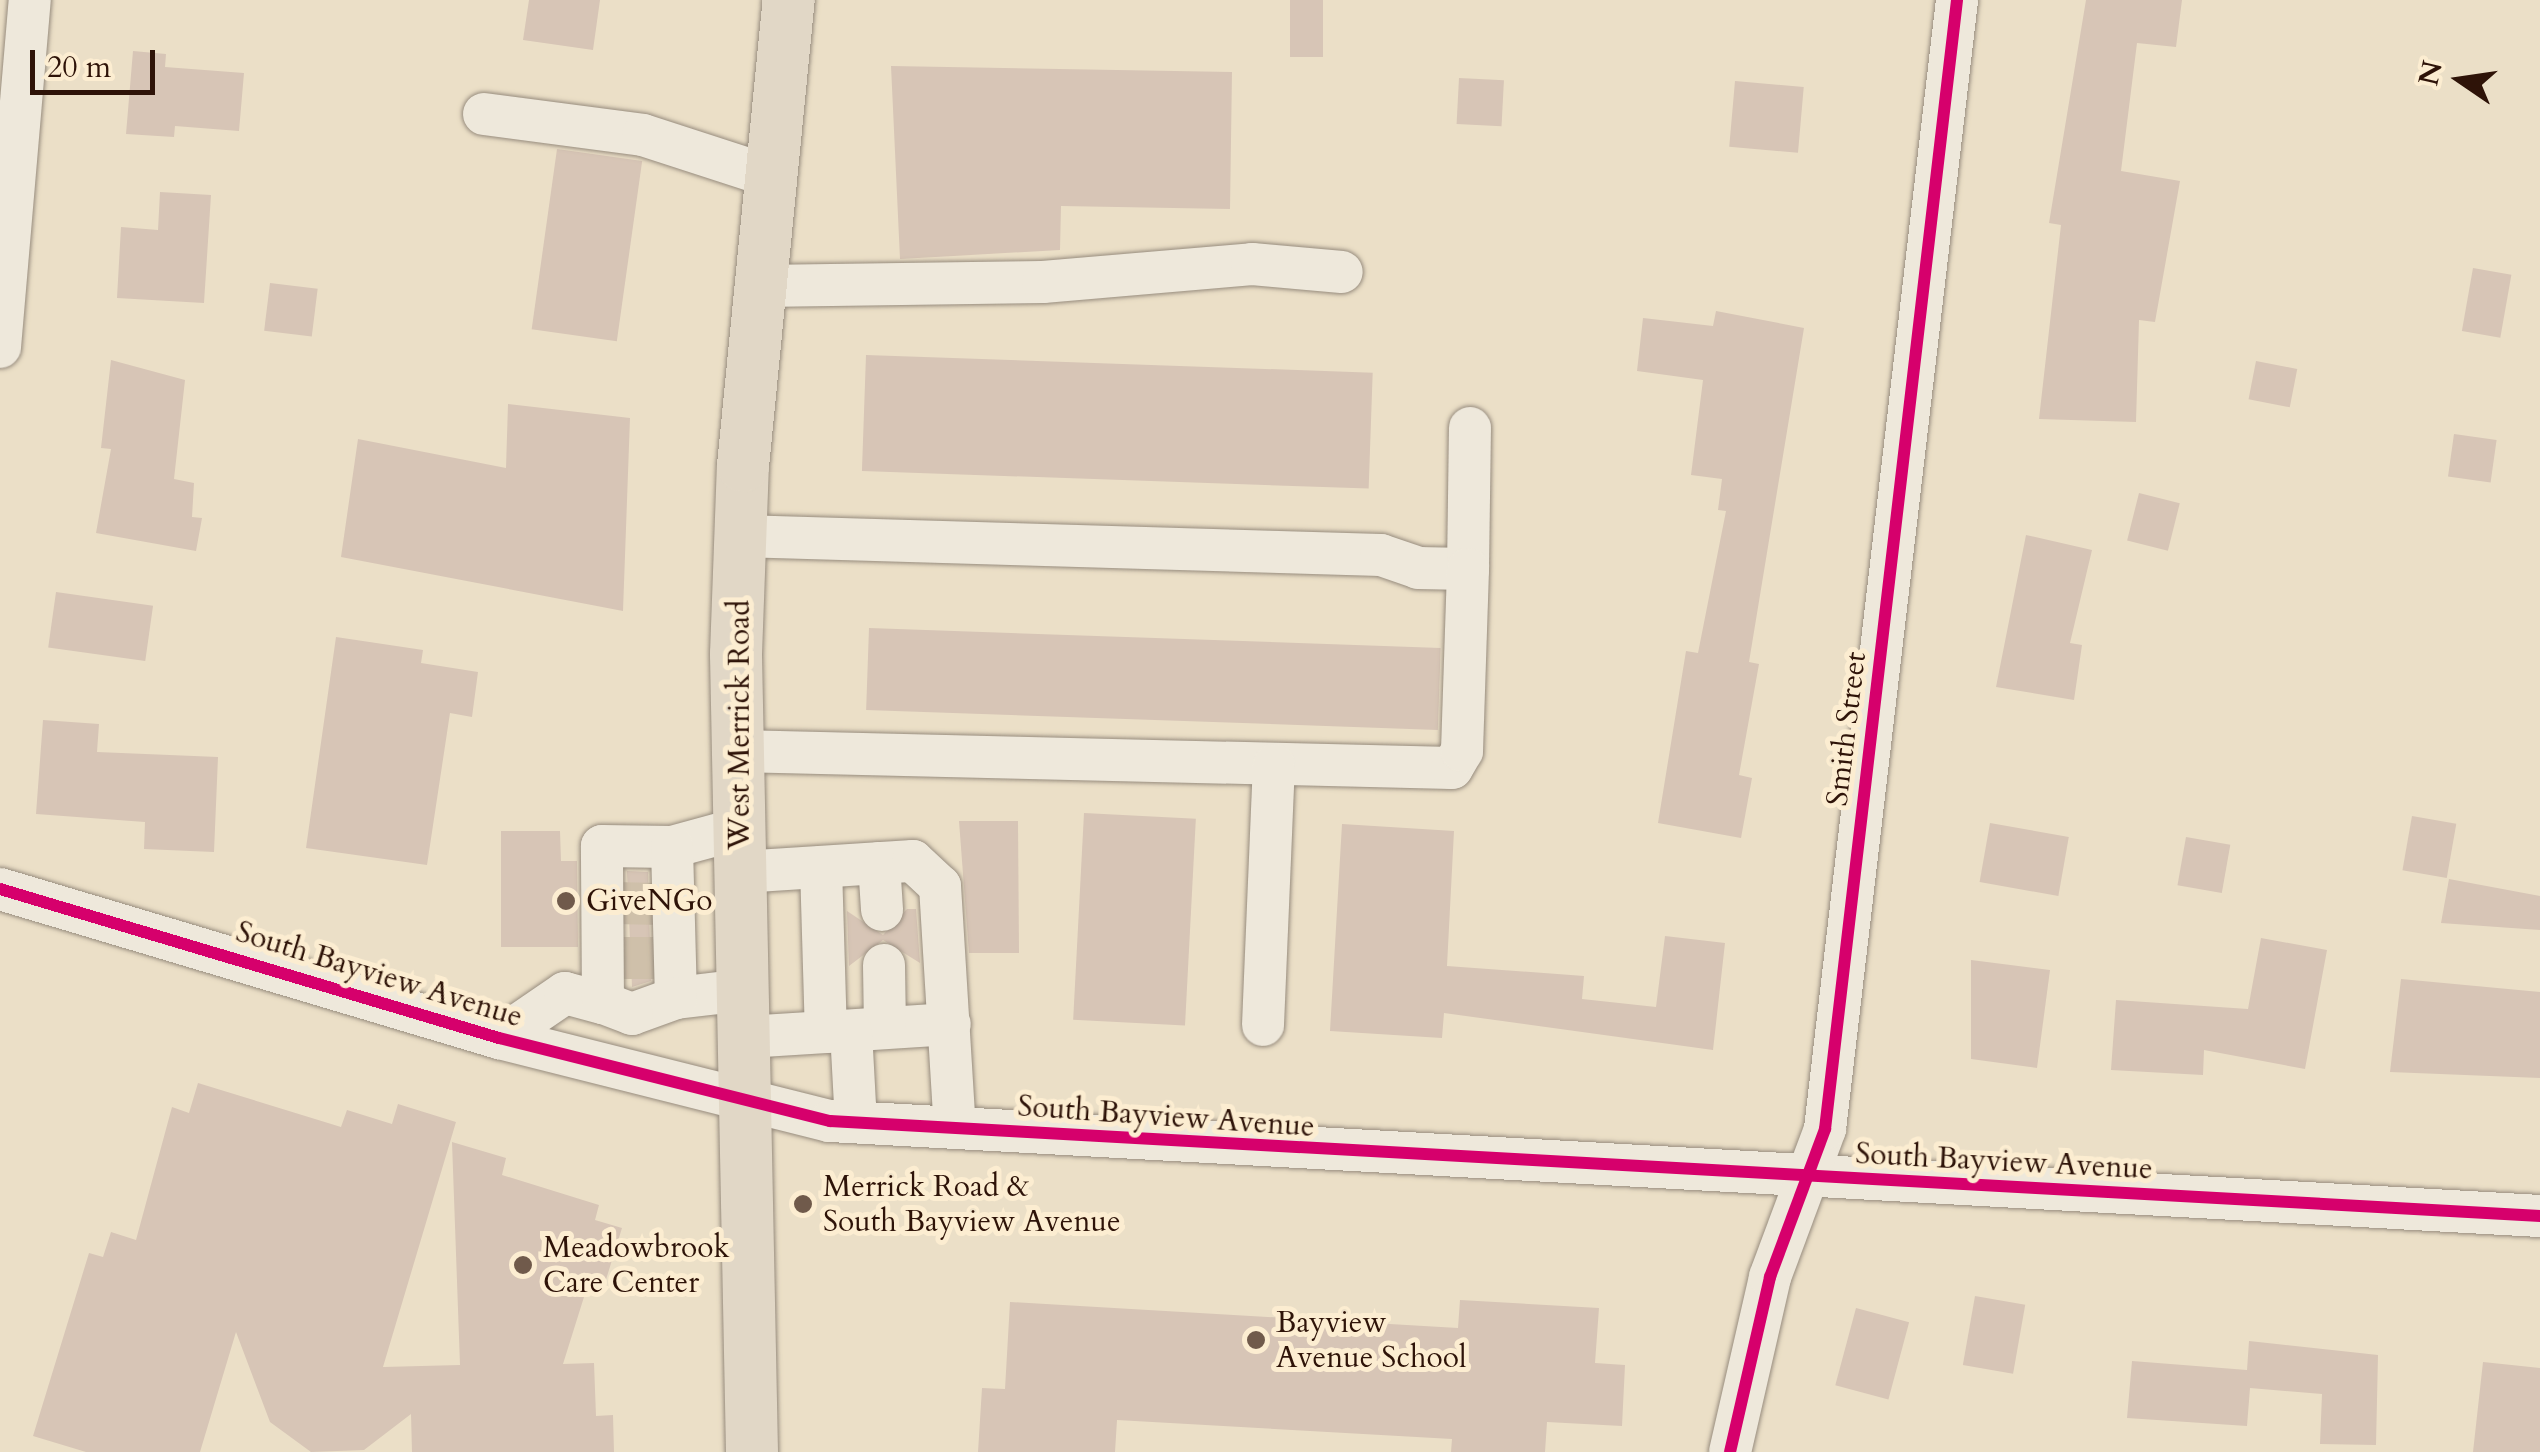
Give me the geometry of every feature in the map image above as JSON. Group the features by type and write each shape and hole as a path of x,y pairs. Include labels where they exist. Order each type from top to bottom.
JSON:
{"main road":[{"name":"West Merrick Road","path":"752,1452 737,751 740,536 789,0"}],"street":[{"path":"0,347 30,0"},
{"name":"Smith Street","path":"1730,1452 1802,1176 1825,1130 1958,0"},
{"path":"484,114 644,135 772,178"},
{"path":"761,286 1044,282 1252,264 1342,272"},
{"path":"737,751 1452,768 1462,751 1470,428"},
{"path":"740,536 1381,555 1418,568 1468,569"},
{"path":"1263,1025 1274,765"},
{"path":"622,1070 617,1008 607,959 602,846 740,851 821,867 913,862 940,886 955,1128"},
{"path":"671,971 667,904 672,848"},
{"path":"879,864 882,910"},
{"path":"821,867 854,1030 856,1122"},
{"name":"South Bayview Avenue","path":"0,888 499,1038 746,1105 856,1122 2540,1216"},
{"path":"854,1030 884,964"},
{"path":"617,1008 671,971"},
{"path":"671,971 744,1014 854,1030 950,1024"},
{"path":"499,1038 566,993 617,1008"}],"building":[{"path":"529,0 600,0 593,50 523,40"},
{"path":"1290,0 1323,0 1323,57 1290,57"},
{"path":"2086,0 2182,0 2176,47 2137,43 2121,171 2180,181 2155,322 2139,320 2136,422 2039,419 2061,225 2049,223"},
{"path":"133,51 166,54 165,67 244,73 239,131 175,126 174,137 126,134"},
{"path":"891,66 1232,72 1230,209 1061,206 1060,250 900,259"},
{"path":"1459,78 1504,80 1502,126 1457,124"},
{"path":"1735,81 1804,87 1798,153 1729,147"},
{"path":"557,149 642,161 617,341 532,329"},
{"path":"160,192 211,195 204,303 117,298 121,227 158,230"},
{"path":"2473,268 2511,275 2500,338 2462,331"},
{"path":"270,283 318,289 312,336 264,331"},
{"path":"1716,311 1804,328 1749,662 1759,664 1739,775 1752,778 1741,838 1658,823 1686,651 1698,653 1726,511 1718,510 1722,479 1691,475 1703,380 1637,371 1643,318 1713,326"},
{"path":"866,355 1373,373 1369,489 862,471"},
{"path":"111,360 185,380 174,479 194,483 192,517 202,518 196,551 96,533 111,449 101,448"},
{"path":"2256,361 2297,369 2290,407 2249,399"},
{"path":"508,404 630,418 623,611 341,557 358,439 506,468"},
{"path":"2454,434 2497,440 2491,483 2448,477"},
{"path":"2139,493 2180,503 2168,551 2127,541"},
{"path":"2026,535 2092,550 2070,643 2082,645 2074,700 1996,687"},
{"path":"56,592 153,606 145,661 48,647"},
{"path":"869,628 1441,648 1438,730 866,710"},
{"path":"336,637 423,650 421,663 478,672 472,717 450,713 427,865 306,848"},
{"path":"43,720 99,724 97,752 218,757 214,852 144,849 145,822 36,814"},
{"path":"1084,813 1196,819 1185,1026 1073,1020"},
{"path":"2412,816 2456,824 2447,878 2402,870"},
{"path":"959,821 1018,821 1019,953 969,953"},
{"path":"1990,823 2069,837 2058,896 1980,882"},
{"path":"1342,824 1454,831 1447,966 1584,976 1582,999 1656,1007 1665,936 1725,943 1713,1050 1444,1013 1442,1038 1330,1031"},
{"path":"501,831 560,831 561,861 577,861 578,947 501,947"},
{"path":"2186,837 2230,845 2222,893 2177,885"},
{"path":"627,871 648,872 651,981 632,987"},
{"path":"2449,879 2540,896 2540,930 2441,923"},
{"path":"907,909 916,909 920,963 883,940 849,966 847,911 883,935"},
{"path":"2261,938 2327,950 2305,1069 2204,1050 2203,1075 2111,1070 2116,1000 2248,1009"},
{"path":"1971,960 2050,970 2037,1068 1971,1059"},
{"path":"2401,979 2540,992 2540,1078 2390,1072"},
{"name":"Meadowbrook Care Center","path":"198,1083 341,1127 347,1110 392,1124 398,1104 456,1122 383,1367 460,1365 452,1142 506,1158 502,1175 599,1205 595,1220 622,1228 604,1286 589,1281 563,1364 594,1363 596,1416 613,1415 614,1452 412,1452 411,1414 364,1450 311,1452 270,1422 236,1332 200,1452 86,1452 33,1436 89,1253 103,1257 111,1232 136,1240 172,1107 189,1113"},
{"path":"1975,1296 2025,1305 2013,1374 1963,1365"},
{"path":"1460,1300 1599,1308 1595,1363 1625,1365 1622,1426 1547,1422 1545,1452 1451,1452 1452,1439 1117,1420 1115,1452 978,1452 982,1388 1005,1389 1010,1302 1458,1328"},
{"path":"1856,1308 1909,1322 1888,1400 1835,1385"},
{"path":"2249,1341 2378,1355 2376,1445 2320,1444 2322,1394 2250,1388 2247,1426 2127,1418 2132,1361 2247,1370"},
{"path":"2483,1362 2540,1368 2540,1452 2473,1452"}],"tunnel":[{"path":"613,903 661,904"},
{"path":"613,958 661,958"}],"cycle path":[{"path":"1730,1452 1770,1277 1825,1129 1957,0"},
{"path":"0,889 499,1038 830,1121 2540,1216"}],"place":[{"name":"GiveNGo","path":"566,901"},
{"name":"Merrick Road & South Bayview Avenue","path":"803,1204"},
{"name":"Meadowbrook Care Center","path":"523,1265"},
{"name":"Bayview Avenue School","path":"1256,1340"}]}
